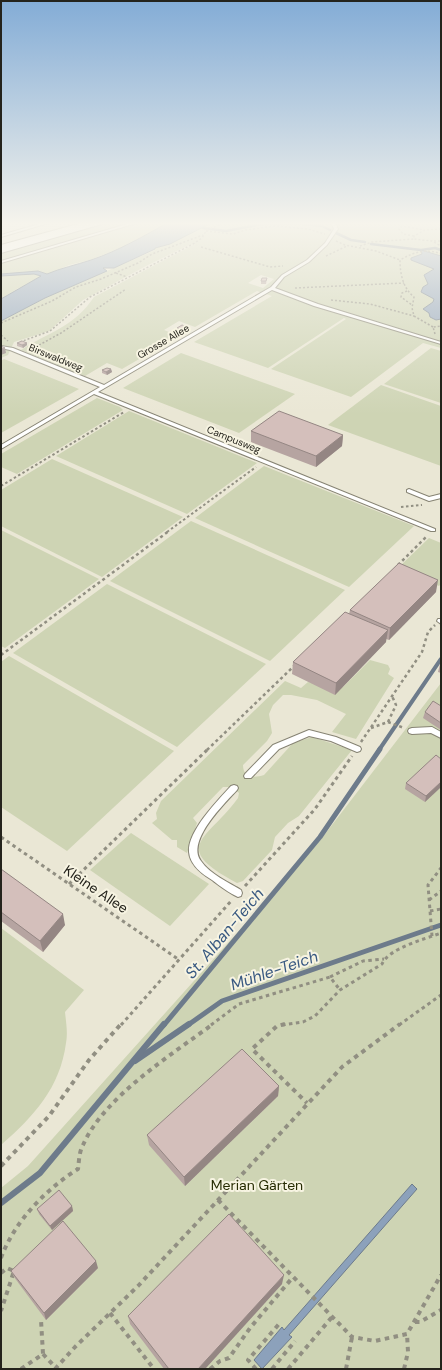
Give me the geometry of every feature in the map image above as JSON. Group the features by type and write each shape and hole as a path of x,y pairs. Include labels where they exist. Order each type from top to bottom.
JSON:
{"lane":[{"path":"272,288 316,305 441,343"},
{"name":"Grosse Allee","path":"1,447 272,288"},
{"name":"Birswaldweg","path":"2,347 103,386"},
{"name":"Campusweg","path":"95,393 433,530"},
{"path":"409,491 429,499 438,497"},
{"path":"412,731 432,730 441,735"},
{"path":"248,776 276,747 309,733 333,739 357,749"},
{"path":"234,788 217,806 202,827 193,849 196,861 214,878 238,893"}],"path":[{"path":"1,324 52,301 79,286"},
{"path":"2,347 50,331 85,300 111,286"},
{"path":"284,292 289,288 328,286"},
{"path":"405,286 407,291 414,298 412,304 414,316"},
{"path":"22,354 61,333 126,289"},
{"path":"407,291 402,293 400,298 412,304"},
{"path":"325,300 370,304 414,316 415,318 433,327 441,326"},
{"path":"433,327 437,336"},
{"path":"1,486 131,407"},
{"path":"1,655 265,461"},
{"path":"396,505 402,508 417,507 430,503 438,497"},
{"path":"394,569 433,530"},
{"path":"69,884 297,663"},
{"path":"388,722 396,705 392,695"},
{"path":"370,729 388,722 412,731"},
{"name":"Kleine Allee","path":"1,837 178,959"},
{"path":"432,936 428,885 441,868"},
{"path":"429,900 441,892"},
{"path":"430,911 441,909"},
{"path":"307,1103 252,1049 277,1026 288,1023 303,1022 315,1016 340,990 365,976 382,964 384,959 396,950 441,933"},
{"path":"1,1258 3,1248 39,1201 59,1181 78,1169 82,1146 100,1116 142,1077 239,1004 330,977 361,961 375,957 384,959"},
{"path":"330,977 340,990"},
{"path":"43,1354 55,1369 138,1286 342,1067 390,1030 441,996"},
{"path":"218,1200 352,1337 375,1341 407,1334 441,1274"},
{"path":"1,1273 7,1268 14,1271 1,1311"},
{"path":"210,1369 220,1361 229,1358 250,1328 293,1277"},
{"path":"415,1322 420,1322 441,1310"},
{"path":"110,1313 154,1369"},
{"path":"288,1369 332,1317"},
{"path":"21,1369 43,1354 45,1342 41,1333 41,1320"},
{"path":"256,1369 248,1360 279,1324"},
{"path":"404,1369 407,1363 409,1344 407,1334"},
{"path":"346,1369 352,1337"},
{"path":"272,1369 295,1341"}],"green space":[{"path":"1,286 24,286 17,289 1,299"},
{"path":"73,286 109,286 83,300 49,331 14,342 8,355 1,358 1,321 45,298"},
{"path":"115,286 257,286 263,288 266,286 441,286 441,348 423,343 351,397 271,369 346,319 344,318 268,368 194,342 272,296 257,291 195,327 179,321 164,330 179,336 122,369 107,363 85,376 21,350 69,322 86,307 94,297"},
{"path":"431,348 441,351 441,403 384,384"},
{"path":"181,353 295,394 239,433 123,388"},
{"path":"4,359 79,389 1,433 1,361"},
{"path":"381,385 441,406 441,466 328,425"},
{"path":"97,398 120,407 123,410 17,474 1,467 1,454"},
{"path":"129,411 257,463 187,514 56,456"},
{"path":"52,459 183,517 102,577 1,526 1,490"},
{"path":"264,466 414,526 349,587 195,518"},
{"path":"191,521 345,590 270,661 110,581"},
{"path":"1,530 99,579 5,648 1,646"},
{"path":"429,538 441,543 441,584 439,586 398,568"},
{"path":"107,584 266,664 177,747 13,653"},
{"path":"9,656 174,751 67,851 1,807 1,662"},
{"path":"370,660 388,665 390,669 388,674 394,678 356,739 332,732 346,714 317,700 283,695 273,705 269,714 272,733 267,741 243,765 243,769 247,775 256,777 264,775 293,743 312,737 352,750 299,816 288,823 275,837 272,850 243,881 237,883 216,870 204,860 199,851 200,842 238,798 239,793 232,787 223,787 193,818 197,823 187,853 177,847 177,840 172,840 152,823 157,819 156,813 161,801 285,681 301,688 308,682 343,687"},
{"name":"Merian Gärten","path":"441,683 441,1369 1,1369 1,1188 28,1166 322,838"},
{"path":"131,833 209,884 170,926 90,870"},
{"path":"1,928 84,990 65,1012 67,1039 58,1074 44,1100 24,1123 1,1145"}],"water":[{"path":"24,286 73,286 45,298 1,321 1,299"},
{"path":"441,286 441,319 436,320 430,317 429,313 423,309 433,302 434,299 421,292 423,287"},
{"path":"412,1184 417,1189 289,1335 292,1337 262,1369 254,1360 282,1327 284,1330"}],"building":[{"path":"182,325 188,327 184,330 177,328"},
{"path":"22,341 27,343 22,345 17,343"},
{"path":"107,368 111,369 106,372 102,370"},
{"path":"279,411 343,435 316,456 251,431"},
{"path":"399,563 438,580 390,628 350,610"},
{"path":"345,612 388,630 336,683 293,662"},
{"path":"433,701 441,706 441,723 425,712"},
{"path":"436,755 441,759 441,782 426,796 406,783"},
{"path":"1,869 63,914 40,941 1,912"},
{"path":"242,1049 279,1086 184,1177 147,1135"},
{"path":"59,1190 72,1206 50,1226 37,1209"},
{"path":"229,1214 284,1275 198,1369 169,1369 128,1316"},
{"path":"63,1221 96,1261 44,1313 11,1271"}],"waterway":[{"name":"St. Alban-Teich","path":"379,750 441,659"},
{"name":"St. Alban-Teich","path":"164,1025 320,837 380,749"},
{"name":"Mühle-Teich","path":"188,1025 222,1001 441,925"},
{"name":"St. Alban-Teich","path":"1,1203 40,1173 164,1024"},
{"name":"Mühle-Teich","path":"135,1061 189,1024"}]}
